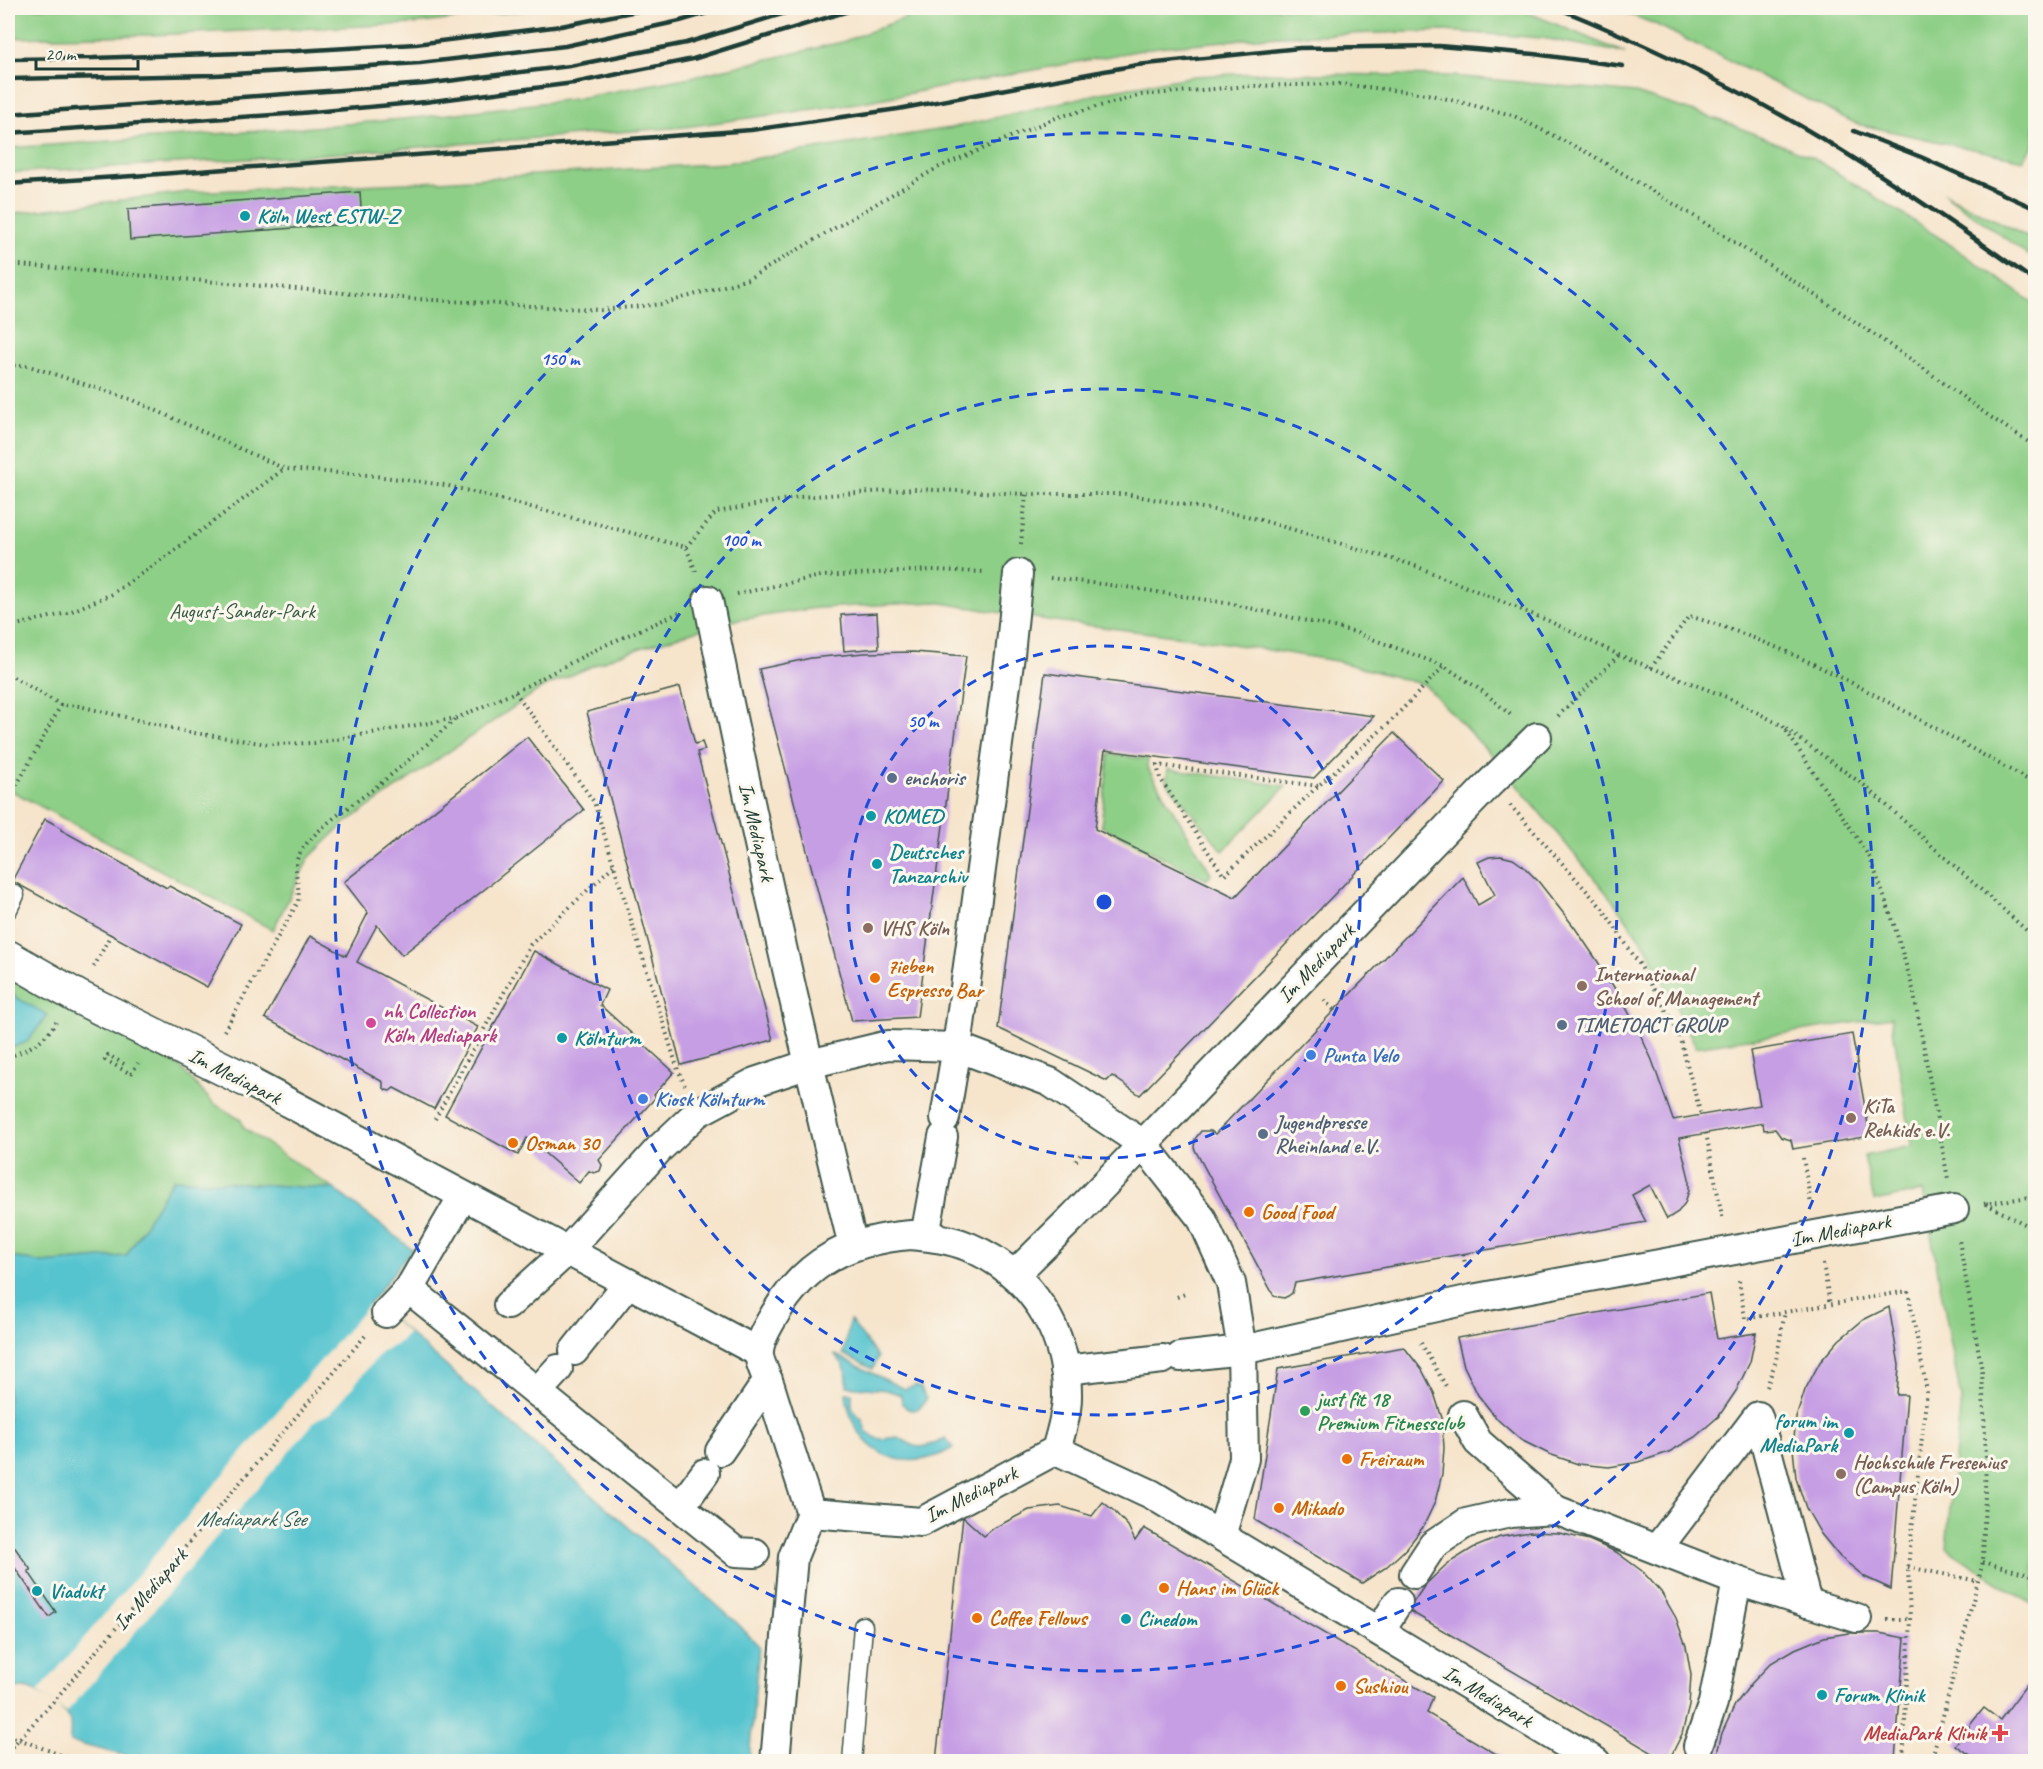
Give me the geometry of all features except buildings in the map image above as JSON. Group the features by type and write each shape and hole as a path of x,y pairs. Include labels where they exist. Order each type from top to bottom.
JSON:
{"street":[{"path":"926,1236 957,1047 1011,655 1018,574"},
{"name":"Im Mediapark","path":"708,600 726,692 809,1064 853,1246"},
{"name":"Im Mediapark","path":"1014,1275 1537,737"},
{"name":"Im Mediapark","path":"8,957 73,994 246,1080 758,1352"},
{"path":"494,1326 567,1251 659,1149 697,1113 755,1082 809,1064 888,1046 957,1047 1050,1082 1143,1144 1202,1219 1231,1283 1242,1350 1244,1459 1221,1536"},
{"path":"386,1313 409,1289 463,1196"},
{"name":"Im Mediapark","path":"1065,1370 1242,1350 1472,1299 1954,1209"},
{"path":"775,1761 772,1555 811,1513 758,1352 768,1324 790,1292 804,1277 827,1259 853,1246 881,1238 911,1235 940,1238 968,1246 993,1259 1014,1275 1033,1295 1048,1318 1059,1343 1065,1370 1067,1396 1064,1424 1056,1450"},
{"path":"537,1392 628,1283"},
{"path":"409,1289 494,1326 537,1392 736,1552 772,1555"},
{"path":"680,1507 768,1380"},
{"path":"1657,1549 1762,1405"},
{"path":"1762,1405 1807,1603"},
{"path":"1463,1415 1478,1442 1556,1510 1737,1581 1857,1618"},
{"name":"Im Mediapark","path":"811,1513 921,1521 1056,1450 1151,1494 1596,1761"},
{"path":"1414,1574 1433,1545 1466,1523 1510,1513 1556,1510"},
{"path":"1698,1746 1713,1703 1737,1581"},
{"path":"1380,1631 1398,1602"}],"lane":[{"path":"852,1761 863,1626"}],"path":[{"path":"8,264 402,298 531,306 601,310 662,304 748,279 937,168 1058,117 1142,95 1250,86 1340,84 1427,94 1512,115 1590,154 1699,219 1909,358 2036,447"},
{"path":"8,365 29,366 133,400 285,469 368,475 445,485 686,547"},
{"path":"8,627 67,613 112,594 285,469"},
{"path":"686,547 716,512 800,497 914,489 1026,494 1125,494 1247,516 1413,565 1550,621 1619,655 1729,698 1783,726 1865,786 2036,939"},
{"path":"1018,574 1026,494"},
{"path":"686,547 708,600"},
{"path":"8,674 61,705 79,706 188,732 267,744 314,743 457,718 515,692 603,646 708,600 821,576 931,570 1018,574 1126,587 1232,604 1351,631 1444,666 1481,690 1537,737 1619,655"},
{"path":"1651,668 1689,616 1728,627 1826,669 2036,784"},
{"path":"1318,786 1157,765 1160,778 1224,876 1318,786 1388,724 1444,666"},
{"path":"515,692 594,802 678,1070 697,1113"},
{"path":"8,801 61,705"},
{"path":"207,1062 298,902 300,892 296,871 298,857 310,841 340,812 373,789 457,718"},
{"path":"1783,726 1870,858 1893,921 1913,989 1982,1371 1986,1456 1983,1562 1932,1761"},
{"path":"1490,783 1602,908 1640,965 1678,1032 1701,1115"},
{"path":"435,1119 530,945 615,865"},
{"path":"8,1057 40,1041 50,1032 73,994"},
{"path":"124,1064 108,1055 105,1060 131,1074 141,1058"},
{"path":"1706,1133 1745,1319 1908,1291 1927,1391 1908,1567 1910,1619 1903,1761"},
{"path":"1076,1161 1082,1152"},
{"path":"1954,1209 2036,1196"},
{"path":"1985,1204 2036,1230"},
{"path":"1177,1297 1188,1293"},
{"path":"1762,1405 1776,1360 1785,1312"},
{"name":"Im Mediapark","path":"8,1751 53,1702 386,1313"},
{"path":"1420,1342 1434,1366"},
{"path":"1983,1562 2036,1576"},
{"path":"1908,1567 1978,1581"},
{"path":"1890,1619 1910,1619"},
{"path":"8,1735 71,1759 86,1761"}],"green space":[{"path":"8,8 542,8 414,24 149,35 8,38"},
{"path":"931,8 1517,8 1625,53 1542,38 1445,31 1279,36 1158,47 857,103 685,127 300,156 8,173 8,148 302,128 424,117 574,99 691,77 842,42"},
{"path":"1612,8 2035,8 2035,143 2023,160 1857,124 1655,24"},
{"name":"August-Sander-Park","path":"1256,73 1453,76 1636,93 1725,122 1812,157 1945,241 2035,304 2035,1606 1946,1548 1961,1399 1923,1191 1874,1201 1864,1156 1912,1146 1891,1017 1696,1047 1646,947 1613,901 1497,761 1425,685 1336,661 1207,640 1054,621 935,602 817,608 724,622 615,656 540,689 344,824 309,858 273,930 8,789 8,214 188,192 407,183 726,163 951,128 1114,90 1195,76"},
{"path":"1943,193 2035,241 2035,260"},
{"path":"1109,754 1148,759 1147,767 1211,873 1207,880 1101,826"},
{"path":"1168,769 1286,786 1223,851 1166,781"},
{"path":"8,970 179,1066 213,1103 241,1120 244,1128 334,1189 173,1179 126,1256 42,1263 8,1256"}],"water":[{"path":"8,993 48,1015 27,1042 8,1049"},
{"name":"Mediapark See","path":"173,1179 334,1189 412,1249 369,1304 386,1313 737,1623 759,1646 749,1761 162,1761 140,1759 70,1742 68,1717 57,1706 35,1691 19,1688 8,1693 8,1256 42,1263 126,1256"},
{"path":"850,1320 878,1357 873,1369 843,1354"},
{"path":"834,1354 904,1389 915,1386 921,1388 926,1399 919,1408 911,1410 904,1405 901,1395 887,1390 847,1386 845,1368"},
{"path":"846,1393 852,1393 852,1406 856,1414 862,1419 866,1431 876,1438 898,1437 914,1446 921,1447 937,1443 945,1438 953,1448 934,1457 916,1460 898,1459 883,1454 869,1444 858,1431 850,1414"}],"pier":[{"path":"369,1304 386,1313 408,1333 396,1345 382,1351 331,1413 317,1419 66,1713 38,1692"}],"railway":[{"path":"8,59 296,51 416,44 561,26 652,8"},
{"path":"8,79 215,75 420,63 565,46 680,21 724,8"},
{"path":"8,114 424,84 570,66 686,43 802,8"},
{"path":"8,133 301,113 425,102 574,83 693,59 858,8"},
{"path":"1557,8 1696,70 1798,124 1909,194 2036,282"},
{"path":"8,184 751,130 898,109 1137,65 1300,48 1439,46 1534,54 1623,66"},
{"path":"1854,131 1921,157 2036,209"}],"place":[{"name":"Köln West ESTW-Z","path":"245,216"},
{"name":"enchoris","path":"892,778"},
{"name":"KOMED","path":"871,816"},
{"name":"Deutsches Tanzarchiv","path":"877,864"},
{"name":"VHS Köln","path":"868,928"},
{"name":"7ieben Espresso Bar","path":"875,978"},
{"name":"International School of Management","path":"1582,986"},
{"name":"nh Collection Köln Mediapark","path":"371,1023"},
{"name":"TIMETOACT GROUP","path":"1562,1025"},
{"name":"Kölnturm","path":"562,1038"},
{"name":"Punta Velo","path":"1311,1055"},
{"name":"Kiosk Kölnturm","path":"643,1099"},
{"name":"KiTa Rehkids e.V.","path":"1851,1118"},
{"name":"Jugendpresse Rheinland e.V.","path":"1263,1134"},
{"name":"Osman 30","path":"513,1143"},
{"name":"Good Food","path":"1249,1212"},
{"name":"just fit 18 Premium Fitnessclub","path":"1305,1411"},
{"name":"forum im MediaPark","path":"1849,1433"},
{"name":"Freiraum","path":"1347,1459"},
{"name":"Hochschule Fresenius (Campus Köln)","path":"1841,1474"},
{"name":"Mikado","path":"1279,1508"},
{"name":"Hans im Glück","path":"1164,1588"},
{"name":"Viadukt","path":"37,1591"},
{"name":"Coffee Fellows","path":"977,1618"},
{"name":"Cinedom","path":"1126,1619"},
{"name":"Sushiou","path":"1341,1686"},
{"name":"Forum Klinik","path":"1822,1695"},
{"name":"MediaPark Klinik","path":"2000,1733"}]}
